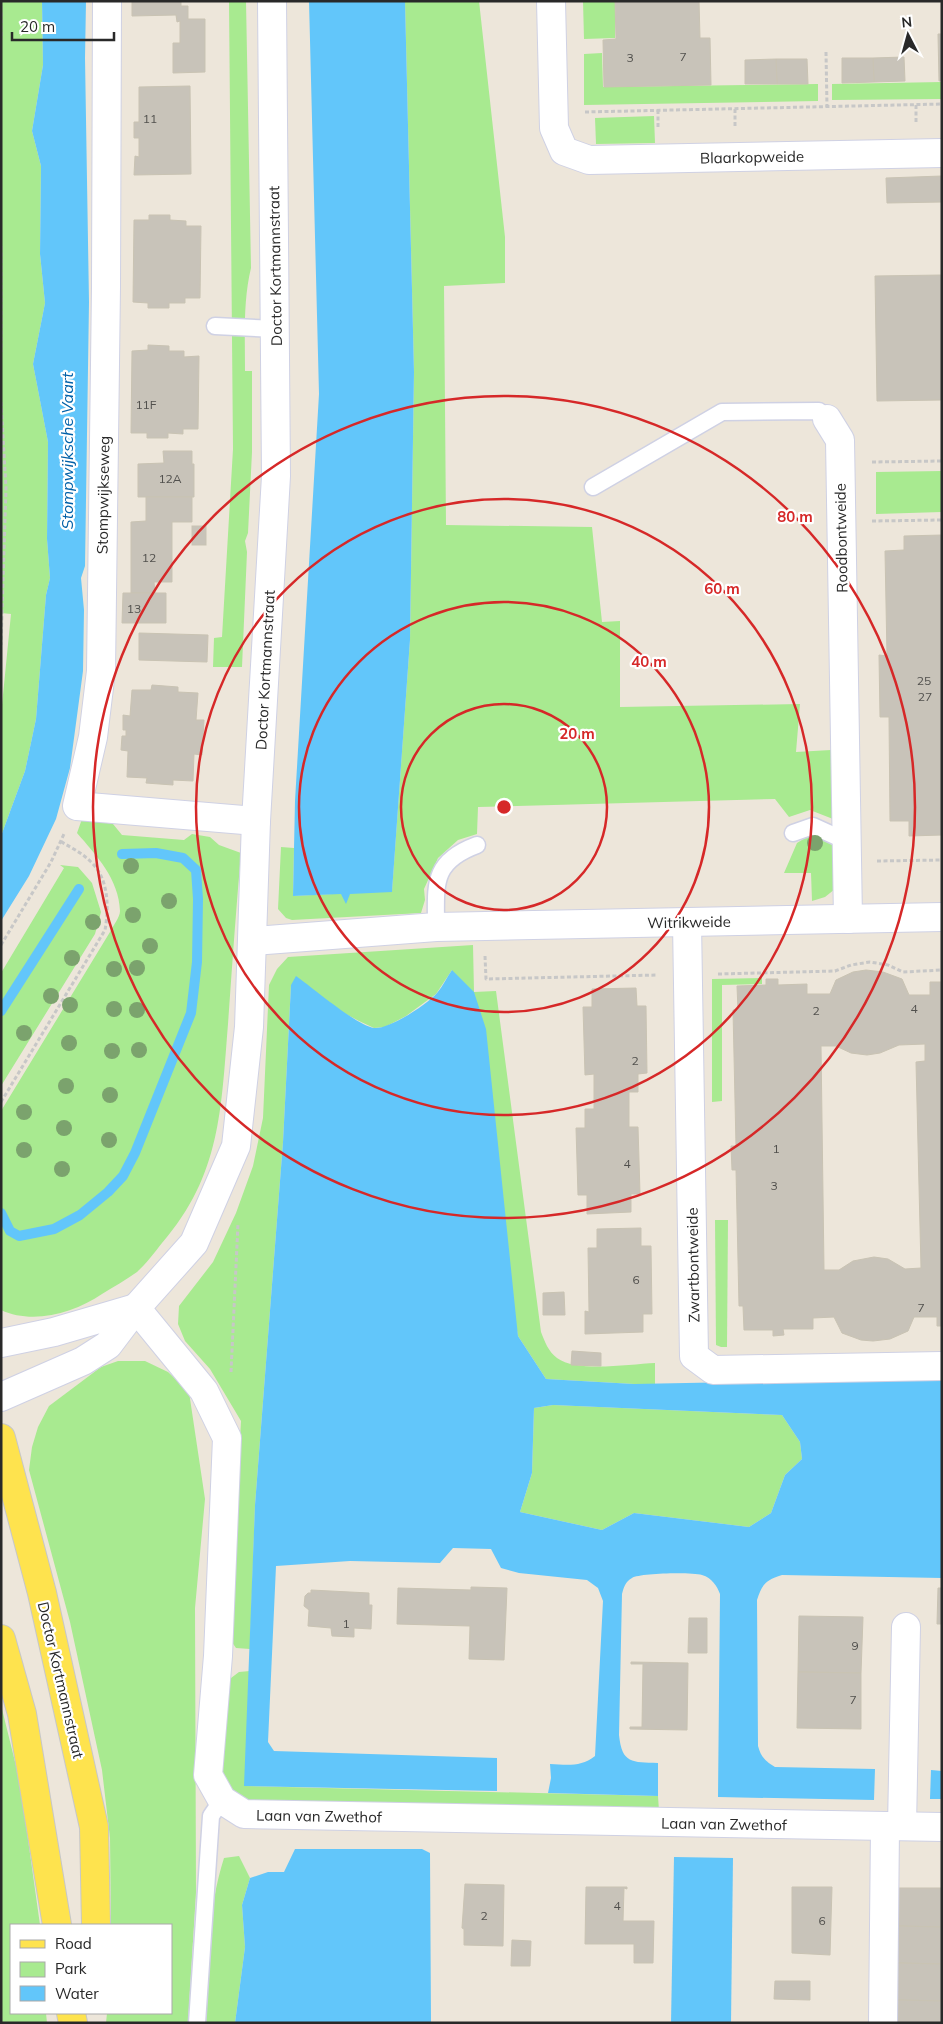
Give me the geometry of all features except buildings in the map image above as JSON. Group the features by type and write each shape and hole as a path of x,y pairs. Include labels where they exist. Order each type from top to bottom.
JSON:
{"main road":[{"name":"Doctor Kortmannstraat","path":"1,1438 42,1593 94,1827 96,1924"},
{"path":"1,1639 22,1714 57,1924"}],"street":[{"name":"Stompwijkseweg","path":"107,1 106,287 101,671 93,737 77,806 256,821"},
{"name":"Doctor Kortmannstraat","path":"1,1397 83,1361 108,1345 136,1308 194,1243 236,1146 249,1027 256,821 276,476 272,1"},
{"name":"Blaarkopweide","path":"551,1 554,128 564,151 589,160 942,153"},
{"name":"Roodbontweide","path":"827,419 840,440 848,919"},
{"name":"Witrikweide","path":"253,941 436,927 942,918"},
{"name":"Zwartbontweide","path":"687,922 694,1356 713,1370 942,1366"},
{"path":"1,1343 54,1332 136,1308"},
{"name":"Laan van Zwethof","path":"136,1308 204,1391 227,1438 218,1656 208,1775 222,1800 244,1814 942,1827"},
{"path":"882,2023 906,1627"}],"lane":[{"path":"215,326 276,328"},
{"name":"Roodbontweide","path":"593,487 722,412 819,411 827,419"},
{"path":"793,833 813,826 846,851"},
{"path":"436,927 436,883 446,864 466,849 477,845"},
{"path":"197,2023 211,1816 222,1800"}],"path":[{"path":"1,6 1,40"},
{"path":"826,52 827,107"},
{"path":"575,112 942,104"},
{"path":"1,246 1,352"},
{"path":"1,402 6,488 1,645"},
{"path":"840,463 942,461"},
{"path":"1,487 6,488"},
{"path":"841,522 942,520"},
{"path":"1,1102 104,930 108,911 104,883 91,861 60,841"},
{"path":"846,851 942,860"},
{"path":"1,945 51,862"},
{"path":"223,1176 239,1226 230,1380"}],"green space":[{"path":"1,1 42,1 43,65 32,131 41,166 40,254 45,303 33,364 48,442 47,539 50,578 46,595 36,719 25,771 1,836 1,715 11,614 1,613"},
{"path":"229,1 246,1 251,268 246,306 245,371 252,371 252,452 248,533 245,541 247,552 242,667 213,667 214,638 222,637 233,449"},
{"path":"405,1 479,1 505,237 505,283 444,286 446,525 592,527 602,622 620,621 620,707 800,704 796,752 831,750 833,819 810,810 789,817 775,799 478,807 477,834 458,840 438,858 424,889 425,900 421,913 292,920 286,918 278,909 281,847 294,848 293,896 392,891 410,640 414,372"},
{"path":"583,1 615,1 615,38 584,39"},
{"path":"602,53 603,87 818,84 818,101 584,105 584,54"},
{"path":"942,82 942,99 832,100 832,84"},
{"path":"654,116 655,143 596,144 595,118"},
{"path":"942,471 942,512 876,514 876,472"},
{"path":"82,819 113,824 122,835 184,840 192,834 210,837 219,845 241,853 220,1113 215,1140 196,1192 181,1218 147,1262 128,1278 79,1307 53,1315 40,1317 26,1316 1,1310 1,1111 120,913 119,899 111,878 99,859 77,833"},
{"path":"813,833 836,844 835,889 825,897 812,901 811,873 784,873 797,843"},
{"path":"60,865 78,867 92,883 101,912 95,934 1,1086 1,973 64,868"},
{"path":"473,945 474,992 496,991 541,1332 549,1349 557,1358 566,1363 604,1366 655,1363 655,1384 546,1379 518,1336 452,970 436,994 406,1016 385,1027 374,1028 291,985 283,1142 255,1505 250,1649 236,1648 229,1638 241,1421 210,1369 185,1341 178,1324 179,1306 213,1262 236,1213 253,1166 263,1118 269,985 277,969 288,957"},
{"path":"762,978 762,984 722,985 722,1101 712,1102 712,979"},
{"path":"715,1220 728,1220 727,1347 716,1345"},
{"path":"118,1361 145,1361 168,1372 189,1392 205,1499 195,1608 196,1892 188,2023 106,2023 107,2014 172,2014 172,1924 111,1924 110,1838 102,1770 70,1622 29,1470 32,1447 38,1427 49,1406 101,1367"},
{"path":"553,1405 782,1415 800,1442 802,1459 785,1475 771,1513 749,1527 634,1513 602,1530 520,1512 532,1473 534,1408"},
{"path":"250,1671 245,1786 658,1796 659,1811 258,1804 237,1798 219,1778 227,1681 239,1672"},
{"path":"1,1705 20,1782 40,1924 10,1924 10,2014 46,2014 47,2023 1,2023"},
{"path":"239,1856 250,1878 242,1905 245,1947 235,2023 205,2023 209,1939 218,1878 224,1858"}],"water":[{"name":"Stompwijksche Vaart","path":"42,1 86,1 85,58 89,302 85,566 81,578 84,610 83,671 70,768 56,819 29,876 1,921 1,836 25,771 36,719 46,595 50,578 47,539 48,442 33,364 45,303 40,254 41,166 32,131 43,65"},
{"path":"309,1 405,1 414,372 410,640 392,892 350,894 346,904 341,894 293,896 295,801 319,394"},
{"path":"452,970 474,992 486,1029 518,1336 546,1379 634,1384 942,1378 942,1578 782,1575 765,1583 757,1600 758,1746 762,1756 775,1767 875,1769 874,1800 718,1797 720,1594 716,1585 709,1578 702,1575 688,1574 637,1576 628,1581 622,1594 620,1744 630,1760 658,1763 658,1796 548,1793 551,1778 550,1764 579,1764 595,1756 603,1601 598,1588 587,1580 519,1573 501,1568 491,1549 453,1548 440,1563 350,1561 276,1566 268,1742 274,1751 497,1758 497,1791 244,1786 255,1505 283,1142 291,985 296,976 357,1020 374,1028 380,1028 398,1021 432,998","holes":["553,1405 782,1415 800,1442 802,1459 785,1475 771,1513 749,1527 634,1513 602,1530 520,1512 532,1473 534,1408"]},
{"path":"931,1770 942,1771 942,1799 930,1799"},
{"path":"295,1849 422,1849 430,1853 431,2023 235,2023 245,1947 242,1905 250,1878 268,1872 284,1872"},
{"path":"674,1857 733,1858 731,2023 671,2023"}],"waterway":[{"path":"1,1213 10,1231 19,1236 54,1229 80,1215 108,1192 123,1176 135,1153 191,1013 197,962 198,899 196,870 183,858 156,853 122,854"},
{"path":"1,1011 79,889"}]}
